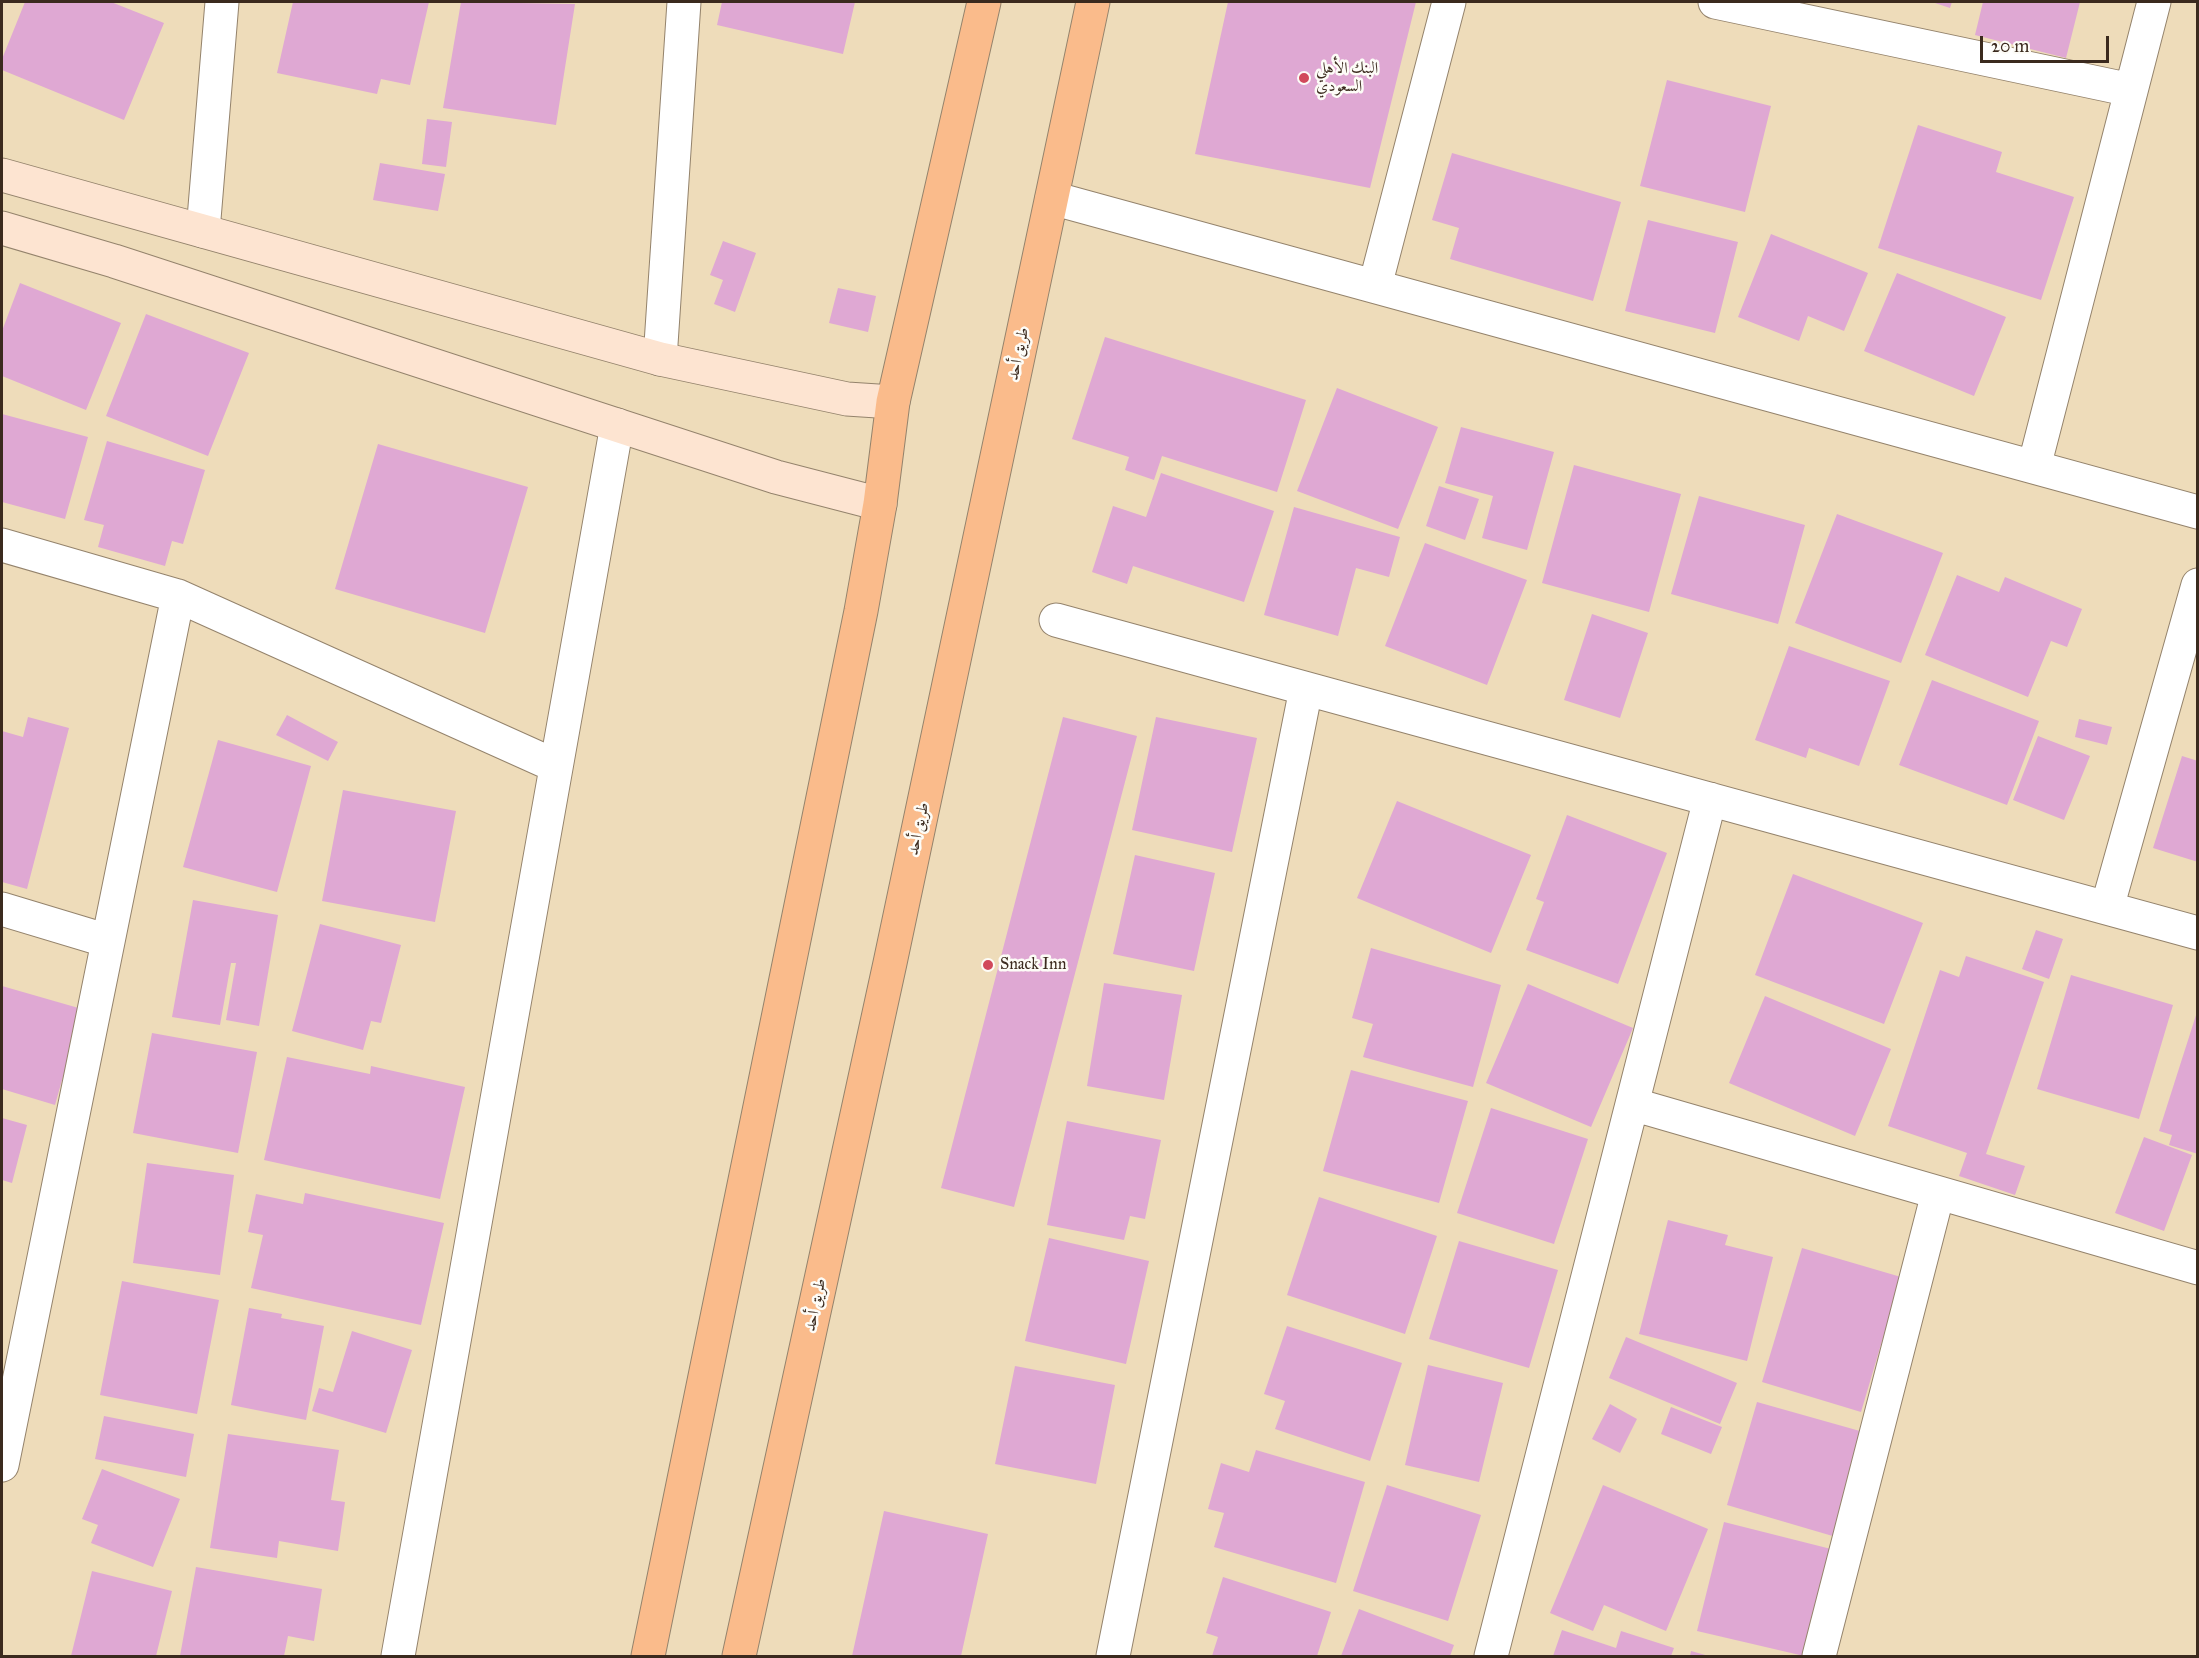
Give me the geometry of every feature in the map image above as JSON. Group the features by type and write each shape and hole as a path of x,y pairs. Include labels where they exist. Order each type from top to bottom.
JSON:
{"main road":[{"path":"648,1656 880,504 893,402 984,2"},
{"name":"طريق أحد","path":"739,1656 888,974 1093,2"}],"street":[{"path":"203,231 222,2"},
{"path":"660,359 684,2"},
{"path":"1375,286 1449,2"},
{"path":"1715,2 1802,11 2131,90"},
{"path":"2034,467 2154,2"},
{"path":"2,175 660,359 847,399 893,402"},
{"path":"1052,198 2198,512"},
{"path":"2,228 114,261 776,477 880,504"},
{"path":"398,1656 617,425"},
{"path":"2,545 178,596 556,766"},
{"path":"2107,908 2198,585"},
{"path":"2,1465 178,596"},
{"path":"1056,620 2198,933"},
{"path":"1113,1656 1306,689"},
{"path":"1491,1656 1710,799"},
{"path":"2,909 108,941"},
{"path":"1632,1104 2198,1268"},
{"path":"1819,1656 1938,1193"}],"building":[{"path":"25,2 111,2 164,23 124,120 2,70 2,59"},
{"path":"293,2 429,2 410,85 381,79 377,94 277,73"},
{"path":"461,2 575,4 556,125 443,108"},
{"path":"722,2 855,2 843,54 717,25"},
{"name":"البنك الأهلي السعودي","path":"1228,2 1416,2 1370,188 1195,154"},
{"path":"1932,2 1952,2 1950,8"},
{"path":"1983,2 2080,2 2066,58 1975,35"},
{"path":"1667,80 1771,106 1745,212 1640,186"},
{"path":"427,119 452,122 446,167 422,164"},
{"path":"1918,125 2002,152 1996,172 2074,197 2041,300 1878,248"},
{"path":"1452,153 1621,202 1593,301 1450,259 1459,228 1432,220"},
{"path":"380,163 445,174 438,211 373,200"},
{"path":"1648,220 1738,242 1715,333 1625,311"},
{"path":"1771,234 1868,273 1844,331 1808,316 1799,341 1738,317"},
{"path":"723,241 756,253 735,312 714,304 723,280 710,275"},
{"path":"1897,273 2006,317 1974,396 1864,351"},
{"path":"20,283 121,323 86,410 2,376 2,331"},
{"path":"838,288 876,296 868,332 829,323"},
{"path":"146,314 249,353 208,456 106,416"},
{"path":"1105,337 1306,400 1277,492 1162,456 1154,480 1125,470 1129,457 1072,439"},
{"path":"1337,388 1438,427 1398,529 1297,491"},
{"path":"2,414 88,437 65,519 2,502"},
{"path":"1461,427 1554,452 1527,550 1482,538 1493,496 1445,483"},
{"path":"107,441 205,470 183,544 172,541 165,566 98,547 104,525 84,520"},
{"path":"378,444 528,487 485,633 335,589"},
{"path":"1574,465 1681,494 1649,612 1542,583"},
{"path":"1161,473 1274,511 1244,602 1133,566 1127,584 1092,572 1113,506 1146,517"},
{"path":"1439,486 1479,499 1465,540 1426,526"},
{"path":"1699,496 1805,525 1778,624 1671,594"},
{"path":"1294,507 1400,537 1389,577 1356,568 1338,636 1264,615"},
{"path":"1837,514 1943,553 1901,663 1795,623"},
{"path":"1425,543 1527,580 1487,685 1385,646"},
{"path":"1957,575 1999,592 2005,577 2082,609 2067,647 2051,641 2028,697 1925,655"},
{"path":"1592,614 1648,633 1620,718 1564,700"},
{"path":"1789,646 1890,681 1859,766 1809,748 1806,758 1755,740"},
{"path":"1932,680 2039,721 2007,805 1899,765"},
{"path":"287,715 338,742 328,761 276,735"},
{"path":"28,717 69,728 27,889 2,882 2,731 23,737"},
{"path":"1063,717 1137,736 1014,1207 941,1188"},
{"path":"1156,717 1257,738 1232,852 1132,830"},
{"path":"2079,719 2112,727 2107,745 2075,737"},
{"path":"2038,736 2090,756 2064,820 2013,800"},
{"path":"218,740 311,766 277,892 183,867"},
{"path":"2182,756 2198,761 2198,862 2153,848"},
{"path":"343,790 456,811 435,922 322,901"},
{"path":"1397,801 1531,855 1491,953 1357,898"},
{"path":"1567,815 1667,853 1618,984 1526,950 1544,902 1536,899"},
{"path":"1135,855 1215,873 1194,971 1113,954"},
{"path":"1793,874 1923,923 1884,1024 1755,975"},
{"path":"193,900 278,915 259,1026 226,1020 236,963 231,963 220,1025 172,1017"},
{"path":"320,924 401,945 381,1023 371,1021 363,1050 292,1031"},
{"path":"2036,930 2063,939 2049,979 2022,969"},
{"path":"1371,948 1501,985 1473,1087 1363,1057 1373,1024 1352,1018"},
{"path":"1966,956 2044,982 1986,1154 2025,1166 2015,1195 1959,1176 1967,1153 1888,1126 1940,970 1959,977"},
{"path":"2071,975 2173,1005 2139,1119 2037,1089"},
{"path":"1104,983 1182,995 1164,1100 1087,1086"},
{"path":"1528,984 1633,1028 1591,1127 1486,1083"},
{"path":"2,986 82,1009 55,1105 2,1089"},
{"path":"1765,996 1891,1049 1855,1136 1729,1083"},
{"path":"2197,1012 2198,1154 2169,1145 2172,1135 2159,1131"},
{"path":"152,1033 257,1052 238,1153 133,1133"},
{"path":"287,1057 370,1074 371,1066 465,1087 440,1199 264,1160"},
{"path":"1351,1070 1468,1101 1439,1203 1323,1171"},
{"path":"1491,1108 1588,1139 1554,1244 1457,1213"},
{"path":"2,1118 27,1125 12,1183 2,1180"},
{"path":"1067,1121 1161,1140 1145,1219 1130,1216 1124,1240 1047,1225"},
{"path":"2144,1137 2192,1155 2164,1231 2115,1213"},
{"path":"147,1163 234,1175 220,1275 133,1263"},
{"path":"305,1193 444,1223 421,1325 251,1288 263,1235 248,1232 256,1194 303,1204"},
{"path":"1319,1197 1437,1236 1405,1334 1287,1295"},
{"path":"1668,1220 1728,1235 1725,1245 1773,1257 1747,1361 1639,1334"},
{"path":"1049,1238 1149,1261 1126,1364 1025,1341"},
{"path":"1459,1241 1558,1270 1529,1368 1429,1339"},
{"path":"1802,1248 1901,1277 1861,1412 1762,1382"},
{"path":"122,1281 219,1300 197,1414 100,1395"},
{"path":"249,1308 282,1314 281,1318 324,1326 306,1420 231,1405"},
{"path":"1287,1326 1402,1363 1370,1461 1275,1429 1285,1401 1264,1394"},
{"path":"352,1331 412,1350 386,1433 312,1411 319,1388 333,1392"},
{"path":"1626,1337 1737,1383 1720,1424 1609,1378"},
{"path":"1428,1365 1503,1383 1479,1482 1405,1465"},
{"path":"1015,1366 1115,1385 1096,1484 995,1464"},
{"path":"1757,1402 1867,1433 1836,1537 1727,1505"},
{"path":"1610,1404 1637,1419 1620,1453 1592,1439"},
{"path":"1671,1407 1722,1427 1711,1454 1661,1434"},
{"path":"104,1416 194,1434 186,1477 95,1459"},
{"path":"228,1434 339,1450 331,1500 345,1502 338,1551 279,1541 277,1558 210,1548"},
{"path":"1256,1450 1365,1482 1336,1583 1214,1547 1224,1513 1208,1509 1221,1463 1249,1472"},
{"path":"102,1469 180,1499 153,1567 91,1543 98,1525 82,1519"},
{"path":"1387,1485 1481,1515 1448,1621 1353,1591"},
{"path":"1603,1485 1708,1529 1666,1631 1604,1605 1593,1631 1550,1613"},
{"path":"884,1511 988,1534 961,1656 852,1656"},
{"path":"1724,1522 1831,1549 1804,1656 1697,1631"},
{"path":"196,1567 322,1589 314,1641 288,1636 284,1656 180,1656"},
{"path":"92,1571 172,1591 156,1656 71,1656"},
{"path":"1223,1577 1331,1612 1317,1656 1212,1656 1218,1637 1206,1633"},
{"path":"1359,1609 1454,1645 1450,1656 1341,1656"},
{"path":"1562,1630 1616,1648 1621,1631 1674,1648 1671,1656 1553,1656"},
{"path":"1691,1651 1709,1656 1690,1656"}],"place":[{"name":"البنك الأهلي السعودي","path":"1304,78"},
{"name":"Snack Inn","path":"988,965"}]}
